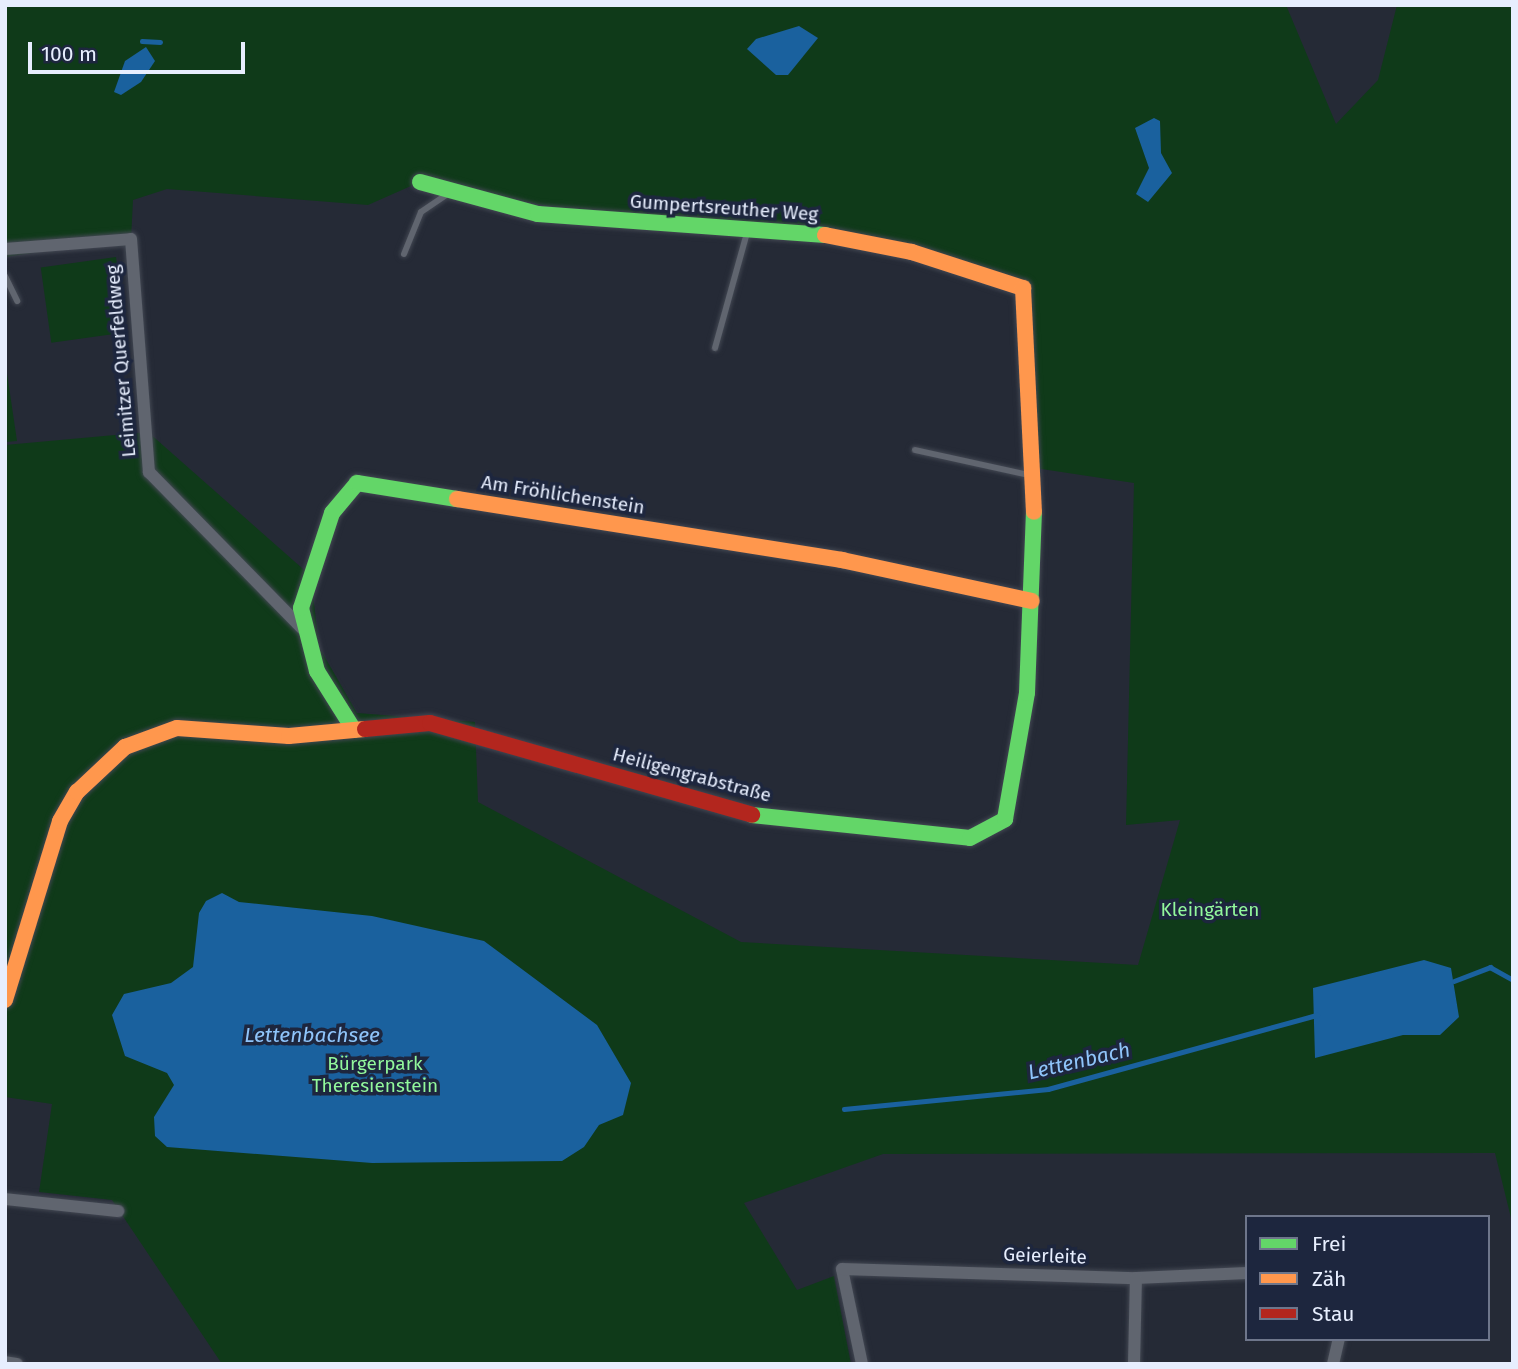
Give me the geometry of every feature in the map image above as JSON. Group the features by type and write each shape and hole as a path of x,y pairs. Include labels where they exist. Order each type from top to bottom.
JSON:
{"street":[{"name":"Gumpertsreuther Weg","path":"420,182 538,215 747,232 823,235 912,252 1023,288"},
{"name":"Leimitzer Querfeldweg","path":"5,249 131,239 149,472 302,628"},
{"name":"Heiligengrabstraße","path":"5,1000 60,821 99,766 125,747 177,728 289,736 430,723 758,817 970,838 992,831 1011,806 1032,601 1034,477 1023,288"},
{"name":"Am Fröhlichenstein","path":"354,730 317,671 302,628 301,608 332,513 357,484 842,560 1032,601"},
{"path":"5,1199 118,1211"},
{"name":"Geierleite","path":"862,1364 842,1269 1136,1278 1245,1273"},
{"path":"1135,1364 1136,1278"},
{"path":"1333,1364 1339,1341"},
{"path":"5,1362 17,1364"}],"lane":[{"path":"404,254 421,212 453,192"},
{"path":"715,348 747,232"},
{"path":"5,276 17,301"},
{"path":"915,450 1034,477"}],"green space":[{"name":"Bürgerpark Theresienstein","path":"5,5 1286,5 1336,124 1378,80 1397,5 1513,5 1513,1226 1495,1153 883,1154 744,1203 797,1290 834,1276 851,1364 222,1364 112,1200 39,1192 52,1104 5,1097 5,445 148,432 311,576 319,647 357,713 475,722 478,802 741,942 1138,965 1180,820 1126,825 1134,483 1035,468 1023,288 912,252 648,225 420,182 368,205 167,189 133,200 131,239 5,257"},
{"path":"116,257 127,332 51,343 41,268"},
{"path":"5,360 17,441 5,442"}],"water":[{"path":"799,26 818,38 788,75 776,75 747,49 756,39"},
{"path":"146,47 155,61 141,82 121,95 114,92 125,61"},
{"path":"1154,118 1160,121 1161,153 1172,173 1148,202 1136,194 1149,168 1135,128"},
{"name":"Lettenbachsee","path":"222,893 239,902 372,916 484,941 597,1025 631,1083 623,1115 599,1125 584,1147 562,1161 372,1163 167,1147 155,1136 154,1117 174,1085 167,1073 125,1056 112,1015 124,994 171,983 193,967 199,913 206,901"},
{"path":"1424,960 1451,968 1459,1017 1440,1035 1403,1035 1315,1058 1313,988"}],"waterway":[{"path":"142,41 160,42"},
{"path":"1454,981 1490,967 1513,980"},
{"name":"Lettenbach","path":"844,1109 1048,1089 1317,1015"}],"traffic: fast":[{"path":"420,182 538,214 825,235"},
{"path":"354,730 317,671 301,608 332,513 357,483 457,499"},
{"path":"752,815 970,838 1005,819 1027,693 1034,512"}],"traffic: slow":[{"path":"825,235 912,252 1023,288 1034,512"},
{"path":"457,499 842,560 1032,601"},
{"path":"5,1000 60,821 77,792 125,747 177,728 289,736 365,729"}],"traffic: jam":[{"path":"365,729 430,723 752,815"}],"park label":[{"name":"Kleingärten","path":"1210,910"}]}
